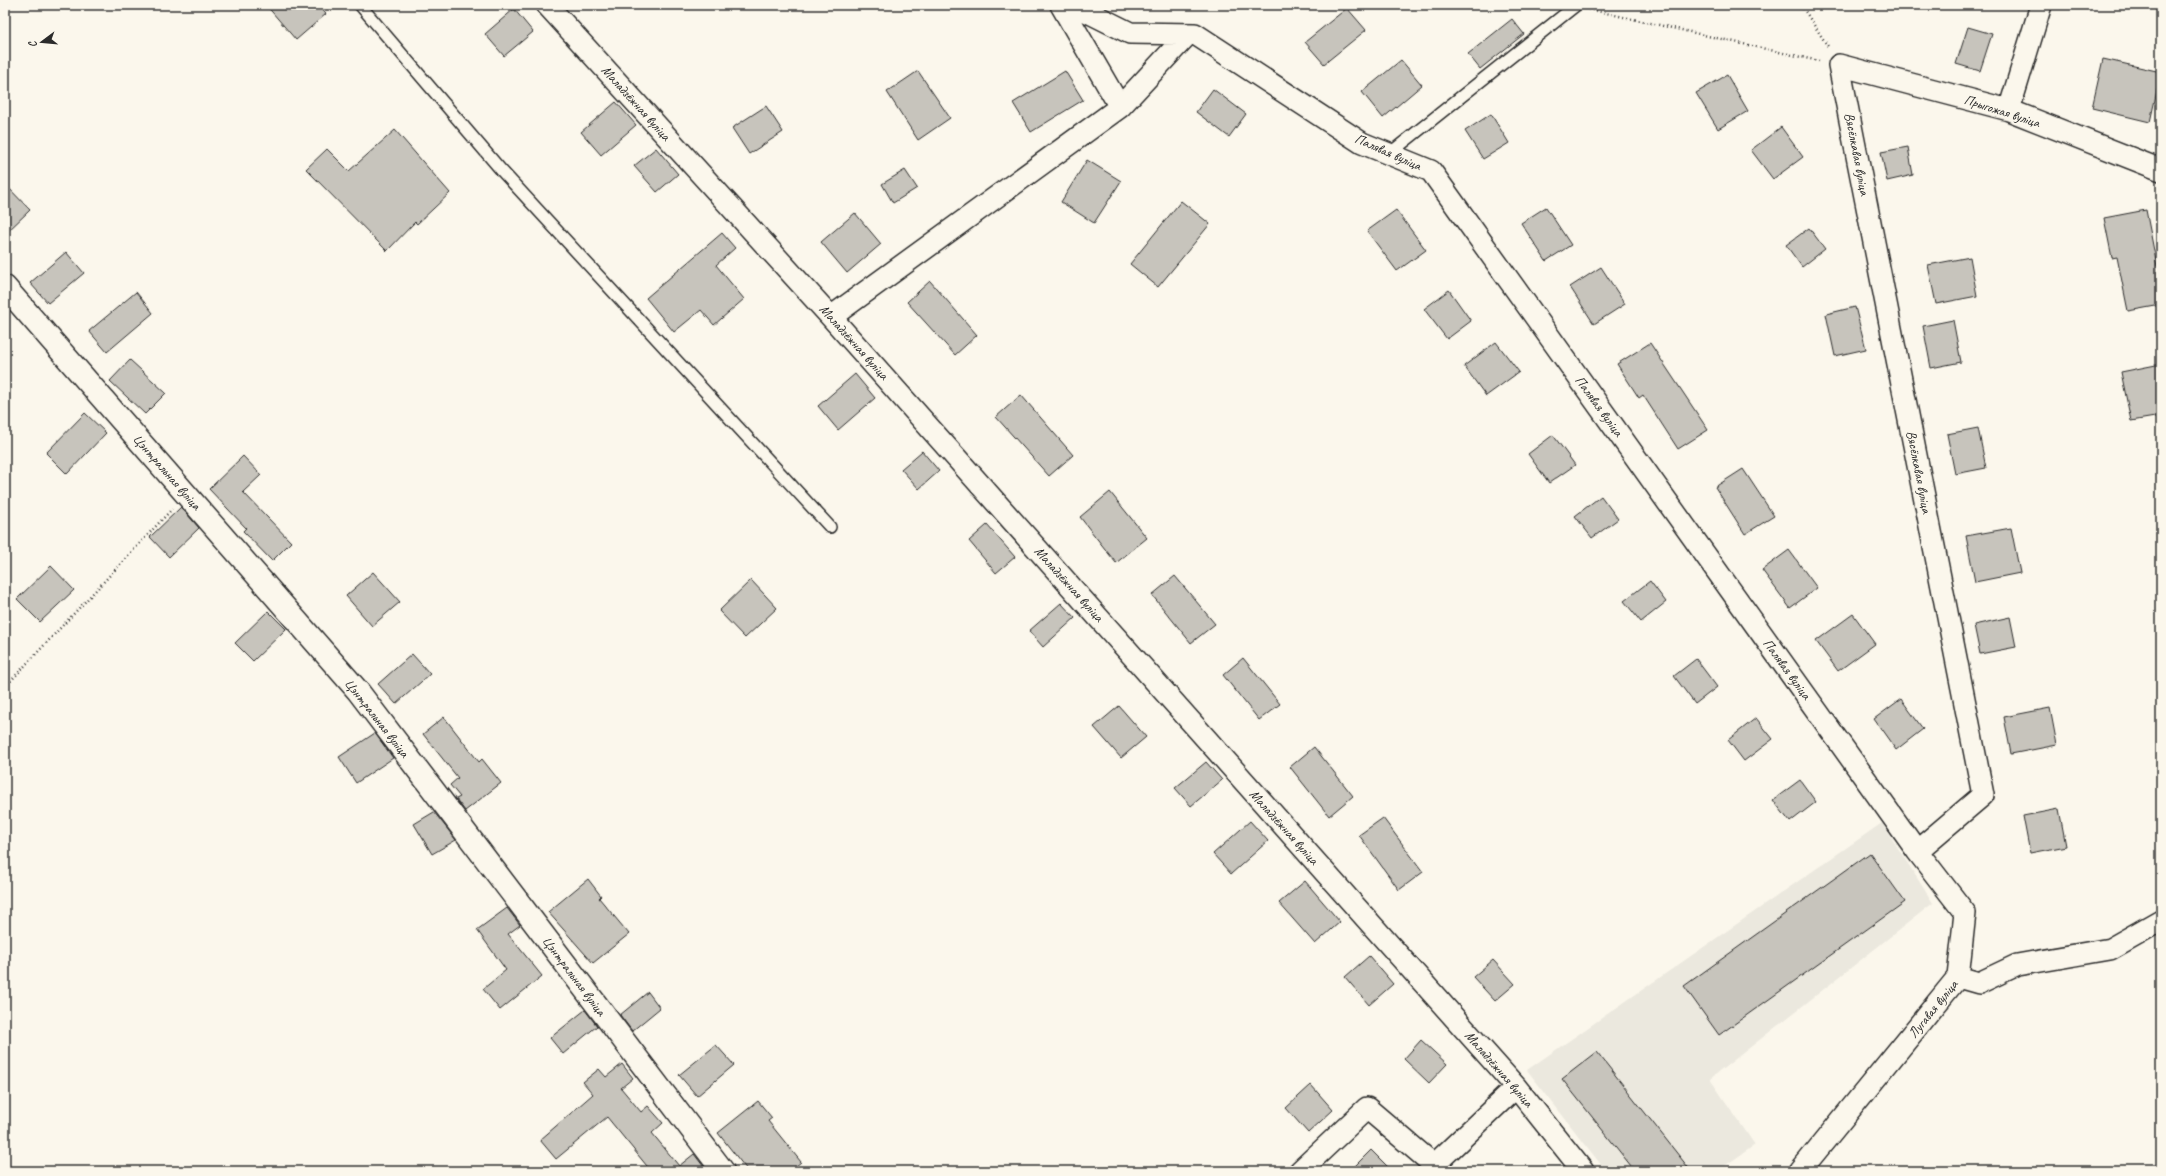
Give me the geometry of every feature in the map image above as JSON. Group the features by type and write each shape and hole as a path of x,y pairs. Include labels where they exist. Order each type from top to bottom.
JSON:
{"street":[{"name":"Маладзёжная вуліца","path":"547,5 831,317 1516,1087 1583,1171"},
{"path":"1060,5 1120,107"},
{"name":"Палявая вуліца","path":"1074,5 1130,33 1195,34 1362,143 1431,171 1917,851 1965,913 1958,977"},
{"path":"2009,110 2041,5"},
{"path":"831,317 1120,107 1188,34"},
{"name":"Прыгожая вуліца","path":"1840,65 2009,110 2161,170"},
{"name":"Вясёлкавая вуліца","path":"1840,65 1983,795 1917,851"},
{"name":"Цэнтральная вуліца","path":"5,287 358,691 723,1171"},
{"name":"Лугавая вуліца","path":"1800,1171 1958,977 1979,983 2017,965 2110,949 2161,920"},
{"path":"1300,1171 1367,1108 1434,1165 1516,1087"}],"lane":[{"path":"360,5 501,170 830,527"},
{"path":"1389,154 1573,5"}],"path":[{"path":"1573,5 1840,65"},
{"path":"1801,5 1840,65"},
{"path":"5,687 186,494"}],"shaded area":[{"path":"1882,823 1933,903 1710,1079 1755,1145 1717,1171 1606,1171 1527,1070"}],"building":[{"path":"266,5 318,5 326,14 296,40"},
{"path":"1347,8 1366,30 1324,64 1305,42"},
{"path":"514,9 533,32 504,56 485,34"},
{"path":"1512,19 1524,34 1480,69 1468,54"},
{"path":"1968,27 1992,34 1980,71 1956,64"},
{"path":"2103,59 2161,72 2150,122 2092,108"},
{"path":"1401,60 1422,85 1383,118 1362,92"},
{"path":"918,71 950,118 918,140 887,92"},
{"path":"1065,71 1083,100 1031,132 1013,103"},
{"path":"1727,75 1748,111 1718,129 1696,93"},
{"path":"1213,89 1246,114 1229,137 1196,112"},
{"path":"616,102 636,125 601,155 581,132"},
{"path":"766,106 783,132 749,154 732,128"},
{"path":"1491,114 1509,143 1483,159 1465,131"},
{"path":"1781,127 1803,157 1773,179 1751,150"},
{"path":"395,130 450,193 417,224 415,222 387,251 306,169 327,149 349,171"},
{"path":"1908,147 1913,175 1887,181 1881,152"},
{"path":"656,148 678,174 657,192 634,166"},
{"path":"1087,160 1121,181 1094,223 1061,202"},
{"path":"905,170 917,188 893,203 882,184"},
{"path":"5,184 30,210 5,234"},
{"path":"1181,201 1210,224 1158,287 1130,264"},
{"path":"1546,207 1571,245 1546,261 1521,223"},
{"path":"1396,210 1426,250 1397,271 1367,231"},
{"path":"2146,210 2157,266 2161,266 2161,305 2128,311 2117,257 2112,258 2104,218"},
{"path":"855,213 881,244 847,273 821,242"},
{"path":"1809,228 1825,249 1802,267 1786,245"},
{"path":"722,233 735,248 716,265 744,299 714,325 701,310 674,332 646,298"},
{"path":"66,252 84,273 48,303 30,283"},
{"path":"1970,257 1977,296 1936,304 1928,265"},
{"path":"1601,267 1625,304 1594,324 1570,287"},
{"path":"930,281 977,335 955,355 907,302"},
{"path":"1449,290 1471,321 1447,339 1424,309"},
{"path":"136,292 153,313 107,352 89,331"},
{"path":"1855,307 1866,349 1835,356 1826,314"},
{"path":"1953,320 1961,362 1931,368 1923,326"},
{"path":"1496,342 1519,372 1486,396 1464,366"},
{"path":"1650,343 1708,430 1678,449 1643,395 1639,398 1617,364"},
{"path":"130,360 166,393 145,414 110,381"},
{"path":"2161,364 2161,416 2131,421 2121,372"},
{"path":"855,374 875,398 838,430 818,406"},
{"path":"1021,395 1073,455 1049,476 996,417"},
{"path":"85,413 106,433 67,474 46,453"},
{"path":"1978,428 1986,468 1955,474 1947,434"},
{"path":"1553,435 1575,465 1549,483 1528,454"},
{"path":"922,451 939,471 919,489 901,469"},
{"path":"243,456 261,475 243,492 291,542 272,561 243,531 246,528 209,489"},
{"path":"1743,469 1774,516 1745,534 1715,487"},
{"path":"1110,492 1147,538 1116,563 1080,517"},
{"path":"1601,496 1618,519 1592,538 1575,516"},
{"path":"181,507 199,528 169,557 150,537"},
{"path":"987,525 1015,557 996,573 969,541"},
{"path":"2011,528 2020,573 1975,582 1966,536"},
{"path":"1789,550 1817,588 1790,608 1762,570"},
{"path":"51,566 74,590 40,622 17,599"},
{"path":"373,572 400,602 372,626 346,596"},
{"path":"1175,576 1215,624 1191,643 1152,595"},
{"path":"751,580 777,608 745,638 719,611"},
{"path":"1650,581 1666,602 1641,622 1624,601"},
{"path":"1061,603 1075,618 1043,647 1029,631"},
{"path":"268,611 286,629 253,661 235,643"},
{"path":"1853,614 1875,644 1838,671 1816,641"},
{"path":"2010,617 2016,647 1980,654 1974,625"},
{"path":"412,654 430,674 396,704 378,684"},
{"path":"1243,658 1280,704 1259,720 1223,675"},
{"path":"1696,659 1717,687 1695,704 1674,676"},
{"path":"1901,699 1923,729 1896,750 1874,719"},
{"path":"1119,706 1146,737 1121,758 1094,727"},
{"path":"2050,708 2057,745 2011,754 2004,717"},
{"path":"444,717 479,762 482,759 501,783 465,811 456,799 460,797 450,785 458,778 423,734"},
{"path":"1756,718 1773,739 1744,761 1728,740"},
{"path":"375,733 393,758 356,783 339,757"},
{"path":"1314,747 1353,796 1329,816 1290,767"},
{"path":"1206,762 1222,780 1191,806 1175,788"},
{"path":"1800,780 1816,802 1790,822 1773,800"},
{"path":"2059,809 2066,846 2030,853 2023,816"},
{"path":"434,812 456,840 432,854 414,824"},
{"path":"1383,818 1423,872 1399,890 1359,835"},
{"path":"1250,821 1268,841 1231,874 1213,854"},
{"path":"1870,853 1905,902 1719,1035 1684,986"},
{"path":"588,879 601,896 599,898 629,934 593,963 548,912"},
{"path":"1305,881 1340,922 1315,944 1279,903"},
{"path":"507,908 520,925 508,934 542,976 500,1010 483,989 506,970 477,930"},
{"path":"1369,956 1393,984 1369,1005 1345,977"},
{"path":"1493,960 1515,984 1495,1001 1473,977"},
{"path":"648,992 660,1008 632,1031 620,1015"},
{"path":"585,1010 597,1026 563,1054 550,1038"},
{"path":"1421,1040 1447,1064 1429,1083 1404,1059"},
{"path":"716,1045 734,1065 697,1096 679,1075"},
{"path":"1597,1052 1691,1171 1635,1171 1562,1079"},
{"path":"622,1064 633,1078 621,1088 641,1112 648,1106 663,1123 652,1133 679,1166 694,1154 707,1171 651,1171 607,1117 556,1159 540,1140 593,1094 583,1082 599,1069 606,1077"},
{"path":"1311,1085 1333,1110 1308,1133 1286,1108"},
{"path":"758,1101 772,1118 768,1121 801,1162 790,1171 748,1171 718,1133"},
{"path":"1371,1150 1392,1171 1350,1171"}]}
